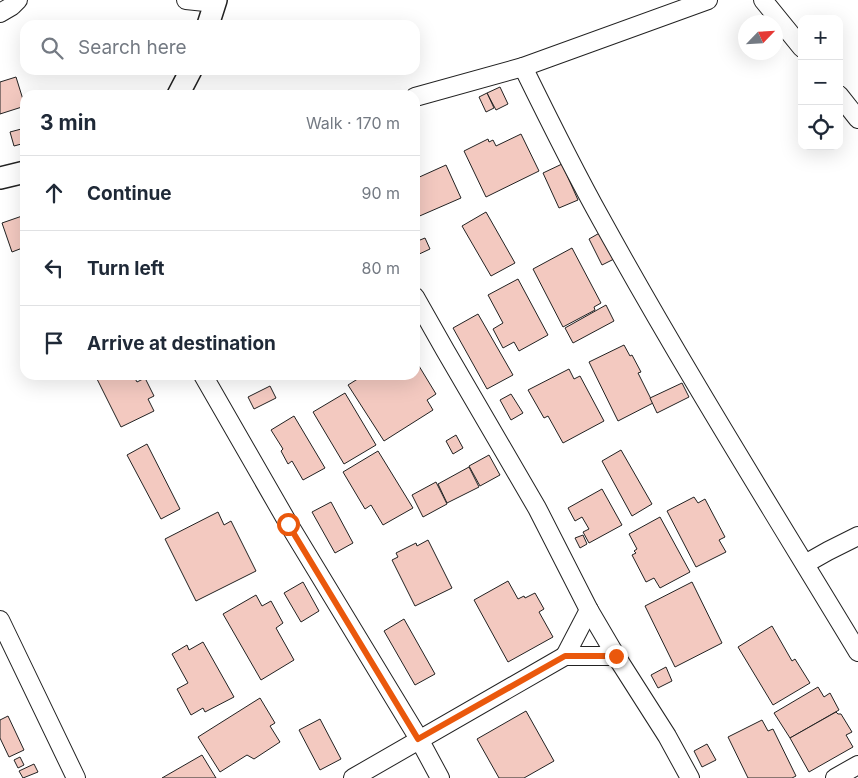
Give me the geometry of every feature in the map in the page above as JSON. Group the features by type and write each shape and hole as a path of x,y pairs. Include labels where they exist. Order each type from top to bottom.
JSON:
{"street":[{"path":"0,13 18,0"},
{"path":"186,0 215,2 210,20"},
{"path":"763,0 798,43"},
{"path":"420,96 523,67 698,1"},
{"path":"523,67 601,219 695,384 858,652"},
{"path":"181,90 188,75"},
{"path":"843,100 858,118"},
{"path":"0,178 20,173"},
{"path":"420,306 537,508 589,610 667,736 690,778"},
{"path":"206,380 288,524 440,778"},
{"path":"805,564 858,536"},
{"path":"565,656 589,610"},
{"path":"0,620 76,778"},
{"path":"353,778 565,656 616,656"},
{"path":"834,778 858,765"}],"building":[{"path":"16,77 20,90 20,108 0,114 0,82"},
{"path":"500,87 508,104 496,110 487,93"},
{"path":"487,93 494,108 486,112 479,97"},
{"path":"20,129 20,144 14,146 10,132"},
{"path":"521,134 539,171 486,197 464,151 488,139 489,142 493,140 496,146"},
{"path":"562,164 578,200 559,208 543,173"},
{"path":"446,165 461,198 420,216 420,177"},
{"path":"486,212 515,263 491,276 462,226"},
{"path":"20,217 20,249 12,252 2,223"},
{"path":"603,231 616,258 602,265 589,239"},
{"path":"425,238 430,249 420,254 420,240"},
{"path":"572,248 601,303 594,307 595,310 563,327 533,269"},
{"path":"518,279 548,335 519,351 514,342 503,348 493,329 503,323 488,295"},
{"path":"606,305 614,321 573,343 565,328"},
{"path":"478,314 513,375 487,389 453,328"},
{"path":"624,345 641,372 638,373 653,403 618,421 589,362"},
{"path":"420,368 436,394 427,400 433,410 384,441 348,385 356,380 420,380"},
{"path":"569,369 574,379 580,376 604,421 563,443 548,416 544,418 528,390"},
{"path":"98,380 136,380 137,382 146,380 154,396 148,399 154,411 121,427"},
{"path":"682,383 689,397 657,413 650,398"},
{"path":"270,386 276,398 254,409 248,397"},
{"path":"345,393 376,445 344,464 313,412"},
{"path":"511,394 523,413 511,420 500,400"},
{"path":"294,416 325,468 303,480 292,461 288,464 281,451 283,449 271,430"},
{"path":"456,435 463,448 453,454 446,441"},
{"path":"147,444 180,509 161,519 127,455"},
{"path":"621,450 652,504 632,516 602,461"},
{"path":"378,451 413,508 383,525 371,505 365,509 343,472"},
{"path":"489,455 500,475 480,486 469,466"},
{"path":"469,467 479,487 447,503 438,484"},
{"path":"436,482 447,504 423,517 412,495"},
{"path":"602,489 622,525 589,543 583,532 589,529 582,517 575,521 568,508"},
{"path":"694,497 698,503 705,499 725,537 719,540 726,552 696,567 667,511"},
{"path":"331,502 353,543 335,553 312,512"},
{"path":"218,512 224,525 231,521 256,571 196,601 165,539"},
{"path":"660,517 690,572 660,588 654,578 646,582 632,555 636,553 634,551 637,549 629,534"},
{"path":"583,535 587,544 580,548 575,538"},
{"path":"428,540 452,588 415,606 392,560 398,557 396,553 416,543 417,546"},
{"path":"508,581 518,599 535,593 544,609 539,612 553,637 508,662 474,600"},
{"path":"303,582 319,611 301,622 284,593"},
{"path":"692,582 722,643 675,667 645,606"},
{"path":"256,595 262,606 271,601 283,623 276,628 294,660 261,680 223,614"},
{"path":"404,619 435,674 415,685 384,631"},
{"path":"772,626 792,661 795,659 810,683 773,705 738,647"},
{"path":"203,642 234,697 205,712 203,708 191,715 177,689 188,683 172,654 187,645 189,650"},
{"path":"666,667 672,681 658,688 651,675"},
{"path":"818,687 824,697 830,693 839,710 790,738 774,713"},
{"path":"260,698 275,723 270,726 280,742 254,759 247,755 220,772 198,737"},
{"path":"526,711 554,761 524,778 499,778 477,739"},
{"path":"836,712 841,714 852,732 846,735 853,747 809,772 790,738"},
{"path":"8,716 24,750 9,757 0,738 0,720"},
{"path":"320,719 341,759 320,770 299,730"},
{"path":"762,720 768,731 773,729 796,776 792,778 748,778 728,737"},
{"path":"707,744 716,760 702,767 694,751"},
{"path":"202,755 216,778 162,778"},
{"path":"20,757 24,765 18,768 14,760"},
{"path":"34,764 38,772 23,778 19,771"}],"route":[{"path":"288,524 418,739 565,656 616,656"}]}
